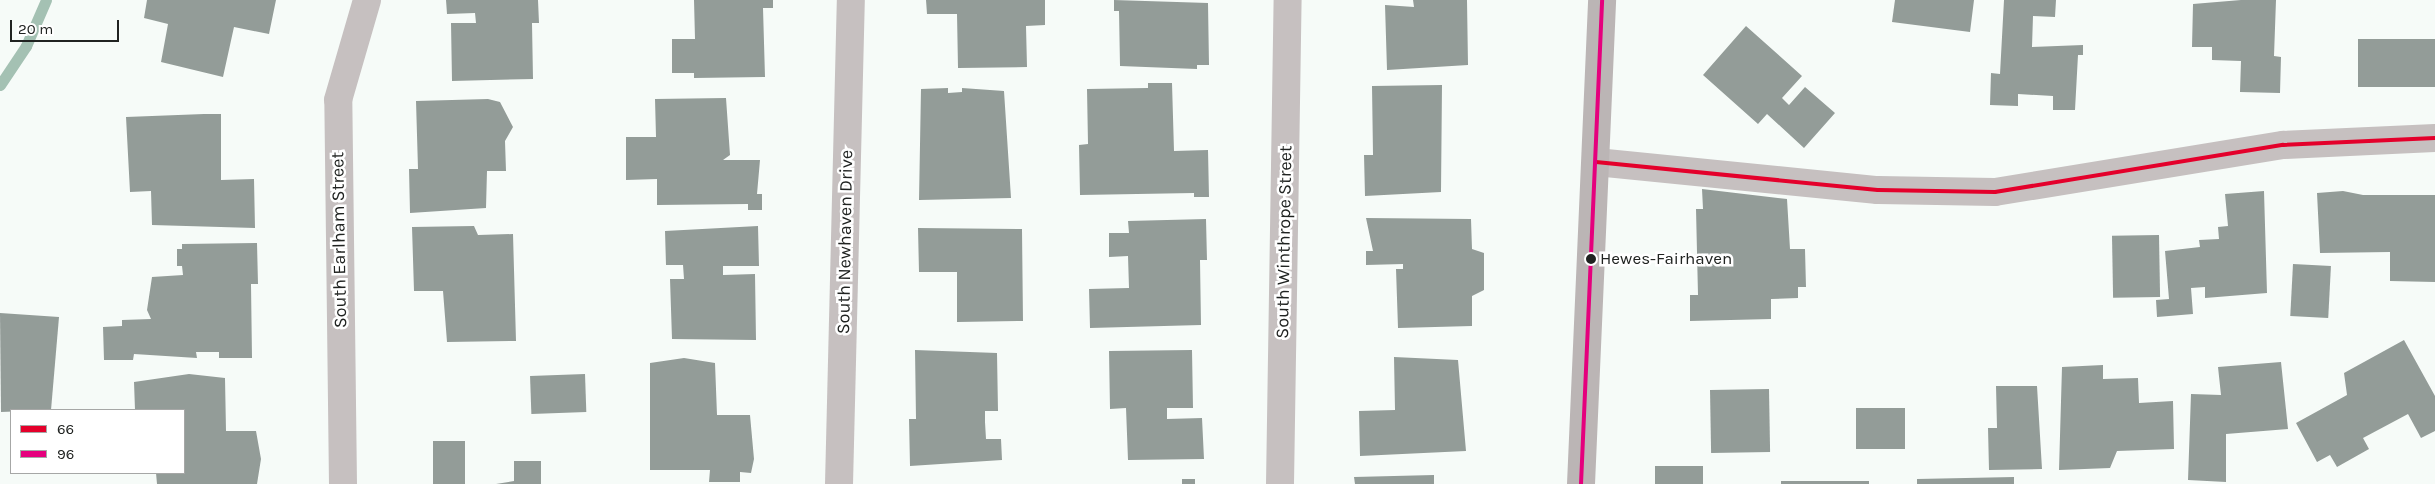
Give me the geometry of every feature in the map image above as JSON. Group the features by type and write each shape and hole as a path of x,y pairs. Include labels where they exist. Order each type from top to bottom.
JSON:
{"main road":[{"path":"1581,484 1602,0"}],"street":[{"name":"South Earlham Street","path":"343,484 338,100 367,0"},
{"name":"South Newhaven Drive","path":"839,484 851,0"},
{"name":"South Winthrope Street","path":"1280,484 1288,0"},
{"path":"1596,162 1878,190 1995,192 2283,145 2435,138"}],"building":[{"path":"147,0 276,0 269,34 234,27 223,77 161,62 168,24 144,18"},
{"path":"446,0 538,0 539,23 532,23 533,79 452,81 451,23 476,23 475,13 447,14"},
{"path":"694,0 773,0 773,8 763,8 765,77 694,78 694,73 672,73 672,39 695,39"},
{"path":"926,0 1045,0 1045,25 1026,26 1027,67 958,68 957,14 927,14"},
{"path":"1114,0 1208,3 1209,65 1197,65 1197,69 1120,66 1119,11 1114,11"},
{"path":"1413,0 1467,0 1468,65 1387,70 1385,5 1414,7"},
{"path":"1895,0 1974,0 1970,32 1892,22"},
{"path":"2004,0 2056,0 2055,17 2033,16 2032,47 2083,45 2083,55 2078,55 2075,110 2053,110 2053,96 2018,94 2018,106 1990,105 1991,73 2000,74"},
{"path":"2241,0 2276,0 2274,56 2281,57 2280,93 2240,92 2241,61 2212,60 2212,47 2192,47 2193,4"},
{"path":"1746,26 1802,76 1782,98 1789,105 1805,87 1835,113 1804,148 1767,114 1758,124 1703,75"},
{"path":"2358,39 2435,39 2435,87 2358,87"},
{"path":"1148,83 1172,83 1174,151 1208,150 1209,197 1194,197 1194,193 1080,195 1079,145 1088,144 1087,89 1148,88"},
{"path":"1442,85 1441,192 1365,196 1364,155 1373,155 1372,86"},
{"path":"948,88 948,93 962,92 962,88 1004,91 1011,198 919,200 921,89"},
{"path":"726,98 730,155 723,160 760,160 757,194 762,194 762,210 748,210 748,204 657,205 657,179 626,180 626,137 656,137 655,99"},
{"path":"488,99 500,102 513,127 505,141 506,171 487,171 486,208 410,213 409,169 418,169 416,101"},
{"path":"221,114 221,180 254,179 255,228 152,225 151,191 130,192 126,117"},
{"path":"1702,189 1787,199 1790,249 1805,249 1806,287 1798,287 1798,298 1771,299 1771,319 1690,321 1690,295 1698,295 1696,209 1703,209"},
{"path":"2264,191 2267,293 2205,298 2205,287 2191,288 2193,314 2157,317 2156,300 2169,299 2165,251 2200,247 2199,240 2219,239 2218,227 2228,226 2225,194"},
{"path":"2343,191 2363,195 2435,195 2435,282 2390,281 2390,252 2320,253 2317,193"},
{"path":"1366,218 1471,219 1472,249 1484,253 1484,290 1472,296 1472,326 1398,328 1396,269 1403,269 1403,264 1366,265 1366,251 1373,251"},
{"path":"1206,219 1207,260 1200,260 1201,325 1090,328 1089,289 1129,288 1128,256 1109,257 1109,233 1129,233 1128,221"},
{"path":"474,226 478,235 513,234 516,341 447,342 443,291 414,291 412,227"},
{"path":"758,226 759,266 723,266 723,275 755,274 756,340 672,339 670,279 684,279 683,265 666,265 665,231"},
{"path":"918,228 1022,229 1023,321 957,322 957,272 919,272"},
{"path":"2159,235 2160,297 2113,298 2112,236"},
{"path":"257,243 258,284 251,284 252,358 219,358 219,352 196,352 197,358 134,354 133,360 104,360 103,327 122,326 122,320 151,319 147,310 152,277 183,275 182,266 177,266 177,249 182,249 182,244"},
{"path":"2293,264 2331,266 2328,318 2290,316"},
{"path":"0,313 59,317 51,409 10,409 10,412 1,412"},
{"path":"2404,340 2435,396 2435,431 2421,438 2408,414 2363,438 2369,449 2337,467 2330,455 2317,462 2296,423 2347,395 2344,373"},
{"path":"915,350 997,353 998,411 985,411 985,422 986,439 1001,439 1002,460 910,466 909,419 916,419"},
{"path":"1192,350 1193,408 1167,408 1167,419 1202,418 1204,459 1128,460 1126,408 1110,409 1109,351"},
{"path":"1394,357 1458,360 1466,451 1360,456 1359,411 1395,410"},
{"path":"684,358 715,363 717,415 750,415 754,459 751,473 740,472 740,482 709,482 710,470 650,470 650,363"},
{"path":"2281,362 2288,429 2226,434 2226,482 2188,480 2191,394 2221,395 2218,367"},
{"path":"2103,365 2103,379 2138,378 2139,403 2173,401 2174,449 2117,451 2110,468 2059,470 2062,367"},
{"path":"189,374 225,378 226,431 256,431 261,459 257,484 157,484 156,474 185,474 185,409 135,409 134,382"},
{"path":"585,374 586,412 531,414 530,376"},
{"path":"1996,386 2037,386 2042,469 1989,470 1988,428 1997,428"},
{"path":"1769,389 1770,452 1711,453 1710,390"},
{"path":"1856,408 1905,408 1905,449 1856,449"},
{"path":"433,441 465,441 465,484 433,484"},
{"path":"514,461 541,461 541,484 496,484 514,481"},
{"path":"1655,466 1703,466 1703,484 1655,484"},
{"path":"1434,475 1434,484 1355,484 1354,477"},
{"path":"2014,477 2014,484 1917,484 1917,479"},
{"path":"1182,479 1195,479 1195,484 1182,484"},
{"path":"1781,481 1869,481 1869,484 1781,484"}],"waterway":[{"path":"0,85 26,46 46,0"}],"transit line":[{"name":"96","path":"1581,484 1602,0"},
{"name":"66","path":"1596,162 1878,190 1995,192 2283,145 2435,138"}],"place":[{"name":"Hewes-Fairhaven","path":"1591,259"}]}
